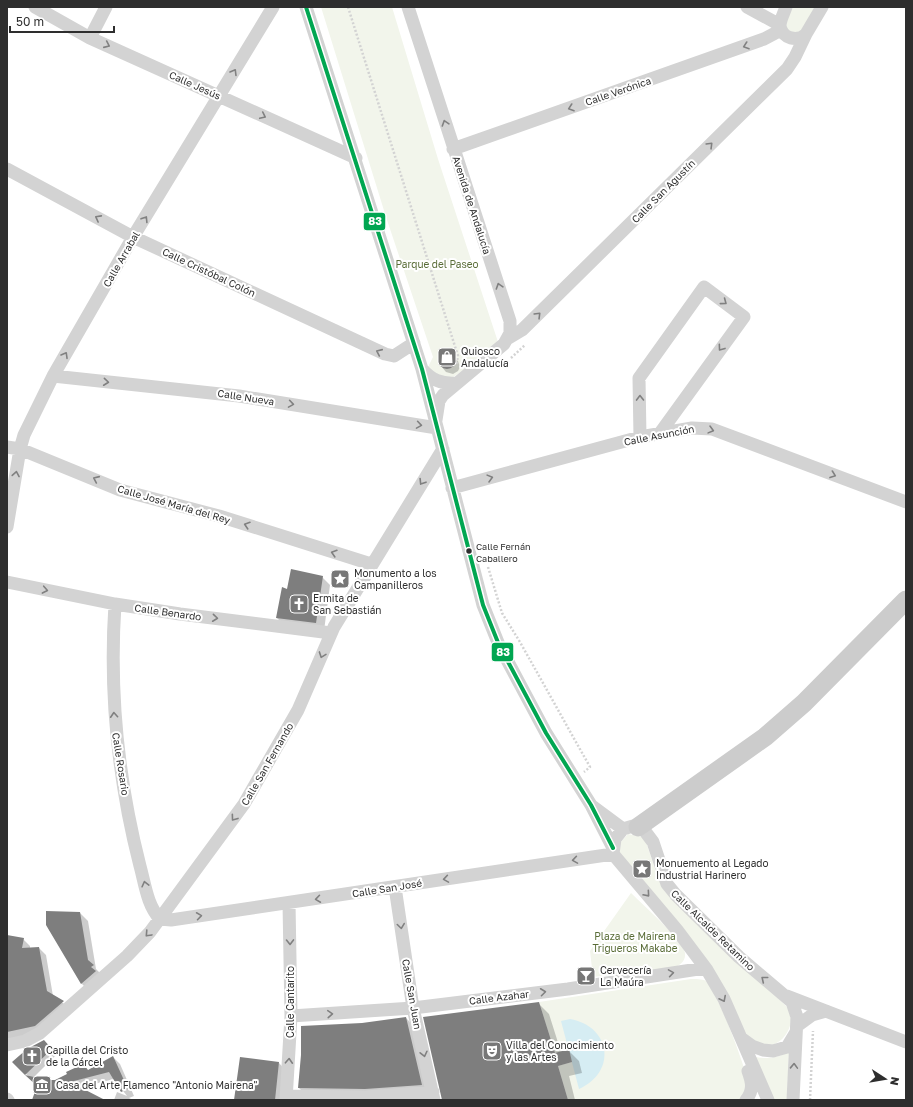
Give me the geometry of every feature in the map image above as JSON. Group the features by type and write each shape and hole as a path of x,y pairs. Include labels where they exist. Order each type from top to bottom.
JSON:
{"main road":[{"path":"631,828 765,737 804,702 906,600"}],"street":[{"name":"Calle Jesús","path":"35,7 90,38 356,158"},
{"path":"90,38 106,7"},
{"name":"Calle Arrabal","path":"7,527 20,449 29,424 54,376 133,237 273,7"},
{"path":"306,7 356,158 414,343 443,449 476,585 491,628 546,733 591,805 613,851 677,930 705,968 724,999 768,1100"},
{"name":"Avenida de Andalucía","path":"408,7 508,315 510,328 507,339"},
{"path":"747,7 781,27 787,36 795,39 803,37 806,34"},
{"path":"781,27 786,7"},
{"name":"Calle San Agustín","path":"507,339 522,330 787,69 795,58 806,34 822,7"},
{"name":"Calle Verónica","path":"453,149 764,39 781,27"},
{"name":"Calle Cristóbal Colón","path":"8,172 133,237 385,354 394,356 414,343"},
{"path":"640,436 639,378 704,287 744,317 660,433"},
{"path":"436,425 439,401 453,383 497,350 507,339"},
{"path":"422,370 433,380 453,383"},
{"name":"Calle Nueva","path":"54,376 239,396 436,425"},
{"name":"Calle Asunción","path":"452,488 640,436 692,428 712,429 906,502"},
{"name":"Calle José María del Rey","path":"7,447 20,449 120,490 219,516 371,564"},
{"name":"Calle San Fernando","path":"7,1045 34,1037 127,956 160,919 244,804 298,710 331,632 371,564 443,449"},
{"name":"Calle Benardo","path":"7,582 115,604 180,614 331,632"},
{"name":"Calle Rosario","path":"115,604 112,643 114,718 135,848 152,909 160,919"},
{"name":"Calle Alcalde Retamino","path":"591,805 631,828 644,830 653,842 662,874 676,896 739,957 787,996 796,1010 793,1100"},
{"path":"613,851 615,839 631,828"},
{"name":"Calle San José","path":"160,919 171,920 289,903 613,851"},
{"name":"Calle San Juan","path":"395,887 413,1008 433,1096"},
{"name":"Calle Cantarito","path":"287,1098 291,1016 289,903"},
{"name":"Calle Azahar","path":"291,1016 413,1008 568,989 705,968"},
{"path":"787,996 906,1042"},
{"path":"743,1044 773,1051 787,1047 796,1029 812,1015 826,1012"},
{"path":"743,1044 751,1081 751,1097"},
{"path":"287,1098 433,1096"}],"path":[{"path":"348,7 458,356 456,368 445,375 453,383"},
{"path":"505,362 530,340"},
{"path":"486,560 502,613 520,642 590,767 582,774"},
{"path":"810,1100 814,1032 812,1015"}],"green space":[{"name":"Parque del Paseo","path":"321,7 392,7 438,159 498,342 453,377 440,378 428,367 433,357 386,217"},
{"path":"791,7 816,7 804,29 797,34 788,30 786,26"},
{"path":"628,834 643,837 658,878 788,1008 791,1019 790,1025 786,1035 778,1042 763,1045 746,1036 619,854 620,843"},
{"name":"Plaza de Mairena Trigueros Makabe","path":"631,893 661,922 683,947 685,958 678,966 672,968 593,977 590,951"},
{"path":"691,979 701,979 706,981 711,987 723,1012 736,1044 748,1081 741,1100 568,1100 558,1066 572,1062 569,1050 555,1053 539,1002"},
{"path":"789,1052 787,1100 772,1100 752,1056 771,1058"}],"water":[{"path":"570,1019 583,1023 594,1030 601,1039 604,1050 604,1061 600,1071 591,1081 579,1089 561,1021"}],"building":[{"name":"Quiosco Andalucía","path":"447,351 453,354 456,360 453,366 447,369 441,366 438,360 441,354"},
{"name":"Ermita de San Sebastián","path":"291,569 323,576 316,623 276,618 282,587 287,589"},
{"path":"46,911 80,912 88,960 94,965 91,967 96,971 81,984 46,925"},
{"path":"7,935 24,938 22,948 39,947 47,991 64,1001 35,1026 7,1032"},
{"name":"Villa del Conocimiento y las Artes","path":"539,1002 555,1053 569,1049 572,1062 558,1066 568,1100 442,1100 423,1017"},
{"path":"406,1017 422,1085 365,1089 298,1088 301,1055 301,1026 362,1023"},
{"name":"Capilla del Cristo de la Cárcel","path":"44,1040 52,1049 25,1075 12,1062 27,1049"},
{"path":"113,1056 128,1089 121,1092 109,1072 70,1082 105,1100 32,1100 37,1086 25,1075 47,1080 55,1080 67,1074 66,1072 79,1066 80,1068 85,1066 88,1070"},
{"path":"240,1057 279,1062 275,1100 234,1100"}],"transit line":[{"name":"83","path":"306,7 422,369 483,605 499,645 546,733 591,805 613,848"}],"place":[{"name":"Quiosco Andalucía","path":"447,357"},
{"name":"Calle Fernán Caballero","path":"469,551"},
{"name":"Monumento a los Campanilleros","path":"340,579"},
{"name":"Ermita de San Sebastián","path":"299,604"},
{"name":"Monuemento al Legado Industrial Harinero","path":"642,869"},
{"name":"Cervecería La Maúra","path":"586,976"},
{"name":"Villa del Conocimiento y las Artes","path":"492,1051"},
{"name":"Capilla del Cristo de la Cárcel","path":"32,1056"},
{"name":"Casa del Arte Flamenco \"Antonio Mairena\"","path":"42,1085"}]}
